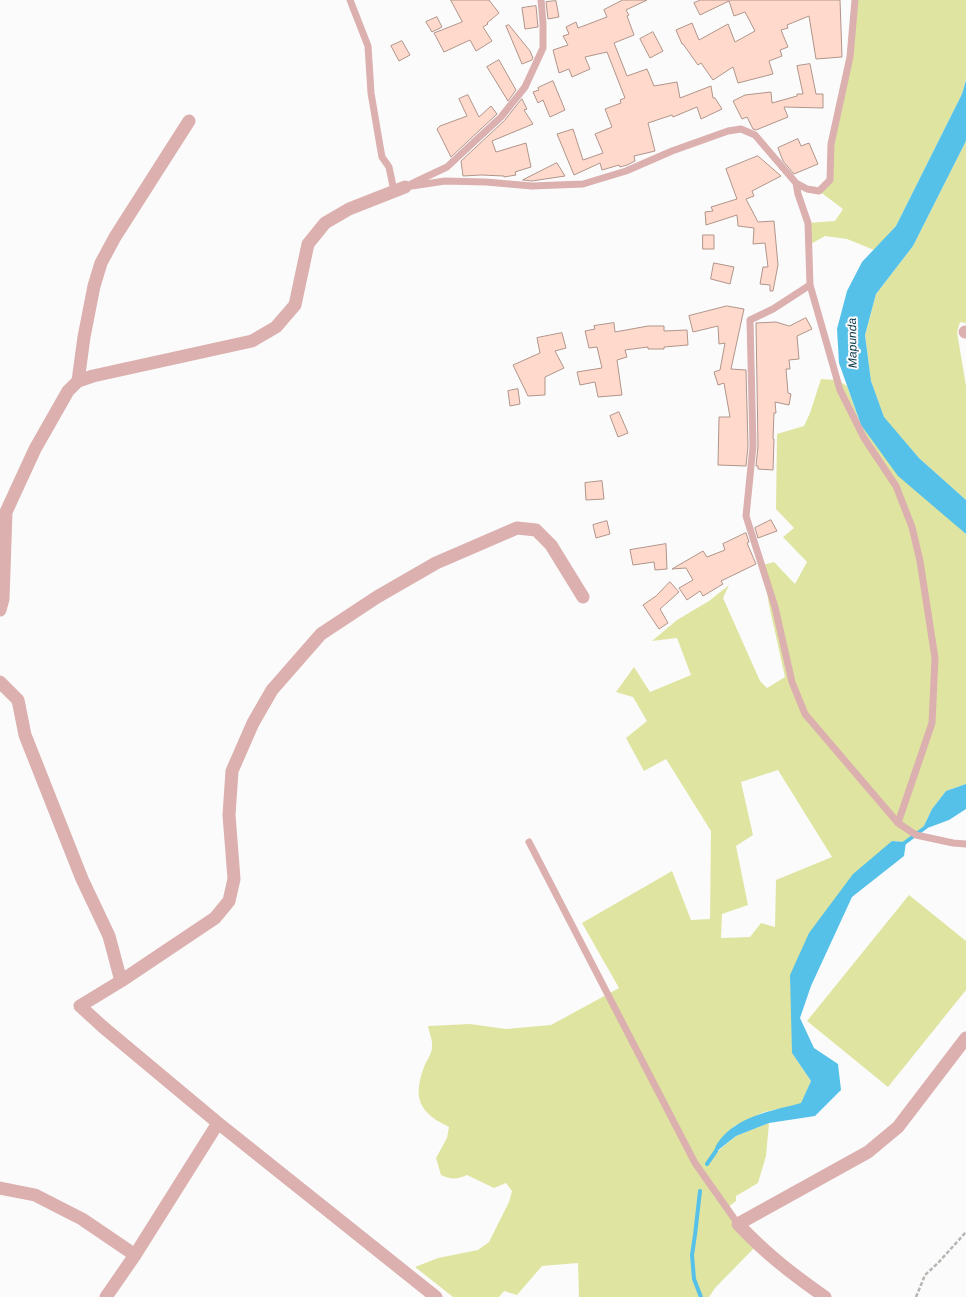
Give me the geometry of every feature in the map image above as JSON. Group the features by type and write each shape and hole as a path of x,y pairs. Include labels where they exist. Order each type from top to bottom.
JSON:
{"street":[{"path":"78,381 84,337 94,286 101,263 115,238 188,122"},
{"path":"0,610 3,599 3,510 68,391 78,381 93,376 252,341 276,327 295,305 308,244 325,223 349,209 400,189"},
{"path":"436,1297 218,1123 103,1028 80,1006 121,981 215,918 229,901 234,879 229,816 232,771 253,723 272,690 321,634 377,597 436,563 517,528 536,530 551,546 583,597"},
{"path":"0,682 18,700 25,735 82,880 109,936 121,981"},
{"path":"824,1297 757,1245 738,1224 868,1152 898,1127 966,1038"},
{"path":"106,1297 135,1255 218,1123"},
{"path":"0,1188 35,1195 82,1219 135,1255"}],"lane":[{"path":"350,0 368,46 371,92 382,157 390,167 400,189"},
{"path":"400,189 447,167 501,116 525,87 543,48 541,0"},
{"path":"400,189 445,181 486,182 532,186 583,184 626,171 672,151 728,131 741,129 756,135 796,183 807,189 819,192 830,180 832,144 850,57 855,0"},
{"path":"796,183 798,194 808,223 810,285 840,390 864,438 896,486 912,527 920,561 935,658 932,723 898,823"},
{"path":"810,285 773,309 750,320 753,446 746,516 775,607 792,682 804,714 898,823 916,835 952,843 966,844"},
{"path":"529,842 695,1163 738,1224"}],"path":[{"path":"916,1297 925,1275 966,1232"}],"green space":[{"path":"855,0 966,0 966,79 962,94 896,226 874,250 847,239 825,236 809,245 808,223 835,221 843,209 819,191 830,180 831,144 850,57"},
{"path":"966,141 966,323 960,322 957,332 966,386 966,500 919,458 884,418 871,381 865,335 876,294 913,246"},
{"path":"821,379 837,380 847,386 861,425 946,516 966,534 966,784 946,791 932,809 922,830 916,835 906,842 892,841 809,933 792,1053 811,1081 801,1104 764,1112 734,1126 713,1155 736,1136 769,1123 766,1156 758,1183 736,1196 736,1201 727,1208 757,1245 715,1288 709,1297 579,1297 578,1263 542,1266 517,1295 504,1291 499,1297 453,1297 415,1267 438,1258 478,1250 489,1242 509,1202 512,1191 506,1183 494,1188 467,1175 448,1178 441,1175 436,1158 447,1138 449,1127 439,1122 425,1110 421,1104 419,1096 420,1078 432,1050 432,1042 428,1026 470,1024 506,1029 551,1025 619,988 582,923 672,871 691,920 710,919 711,831 666,759 644,771 626,738 647,721 633,697 616,692 634,667 650,692 691,675 677,638 652,641 677,620 709,601 729,585 723,598 760,681 767,688 785,677 769,605 763,565 774,562 795,584 807,562 783,537 794,528 776,509 777,434 804,426 810,413","holes":["778,770 832,857 776,880 775,927 761,923 750,937 721,938 722,914 748,905 736,846 753,835 741,782"]},
{"path":"909,895 966,941 966,990 888,1087 807,1021"}],"water":[{"name":"Mapunda","path":"966,80 966,141 913,246 876,294 865,335 871,381 884,417 919,458 966,500 966,534 898,476 861,425 839,363 837,329 847,291 862,262 896,226 962,94"},
{"path":"966,784 966,809 949,820 922,830 932,809 946,791"},
{"path":"892,841 906,842 904,856 852,897 811,986 800,1018 814,1048 838,1064 841,1090 815,1116 769,1123 736,1136 712,1155 717,1144 725,1135 744,1121 766,1112 801,1103 811,1081 792,1053 790,975 809,933 853,874"}],"building":[{"path":"451,0 489,0 499,13 483,27 492,41 476,51 470,40 444,52 434,33 462,22"},
{"path":"623,0 647,0 626,10 629,15 627,16 634,35 614,43 627,76 647,69 654,86 677,82 680,98 711,86 713,98 715,98 722,109 701,119 697,107 673,117 672,115 648,123 655,151 634,156 635,161 627,165 620,167 619,165 602,170 600,163 574,175 557,134 573,129 583,160 603,153 595,134 612,127 605,109 621,103 620,100 625,98 607,52 585,57 590,69 572,77 569,69 559,73 553,50 568,45 563,36 569,34 566,27 576,22 578,28 607,17 604,10"},
{"path":"701,0 840,0 842,57 816,59 809,16 787,25 788,28 781,30 788,47 780,50 782,56 769,61 773,74 738,83 733,67 713,80 701,63 698,65 682,44 676,30 692,23 699,40 728,24 735,42 755,31 745,12 734,16 729,1 700,15 694,3"},
{"path":"556,1 559,17 548,19 546,2"},
{"path":"536,6 538,27 525,29 522,8"},
{"path":"437,17 442,27 432,32 426,22"},
{"path":"509,25 530,51 533,58 532,60 522,64 506,26"},
{"path":"653,32 663,51 650,58 640,39"},
{"path":"402,41 410,55 399,61 391,46"},
{"path":"499,60 516,90 508,101 487,67"},
{"path":"810,64 816,94 823,94 823,108 784,107 788,117 756,130 753,129 747,117 742,119 733,101 745,95 771,92 772,103 797,96 797,94 803,94 797,66"},
{"path":"553,81 565,110 550,117 543,100 538,103 533,92"},
{"path":"468,95 479,117 491,106 497,114 451,157 437,129 440,126 467,116 459,99"},
{"path":"522,99 527,109 524,110 533,124 492,141 496,152 526,143 531,167 515,172 516,175 504,177 481,175 463,176 461,161 504,121"},
{"path":"798,139 801,146 809,143 818,164 794,174 783,161 778,148"},
{"path":"758,156 781,176 752,191 754,196 746,199 758,222 774,221 778,265 773,291 770,291 770,285 760,284 763,267 768,267 765,243 753,244 754,228 738,226 737,215 706,225 705,212 713,211 711,207 737,199 726,169"},
{"path":"557,163 565,176 532,181 523,180"},
{"path":"703,235 714,235 714,249 703,249"},
{"path":"714,263 734,267 730,284 711,279"},
{"path":"727,306 744,309 731,369 746,370 748,446 746,466 718,465 719,417 730,417 724,383 718,385 714,372 720,370 725,343 719,344 718,326 693,332 689,316"},
{"path":"806,318 812,329 797,336 799,359 789,360 790,369 786,369 788,393 791,394 789,405 775,402 776,413 774,413 773,470 758,469 758,466 756,466 758,446 756,323 776,322 789,326"},
{"path":"614,323 615,332 648,326 664,326 664,331 687,330 688,345 664,347 664,349 648,349 648,347 625,350 627,357 617,360 622,395 598,397 595,382 580,385 577,372 602,368 597,347 589,348 585,331 595,329 594,326"},
{"path":"562,333 566,348 555,351 564,368 545,377 545,395 528,396 513,365 540,353 537,338"},
{"path":"518,389 520,404 510,406 508,391"},
{"path":"619,412 628,433 618,437 610,416"},
{"path":"602,481 604,499 586,500 585,483"},
{"path":"771,520 777,531 758,538 755,528"},
{"path":"607,521 610,534 596,538 593,525"},
{"path":"746,533 749,542 747,543 756,564 721,581 723,584 703,596 700,591 687,600 679,588 693,580 686,568 672,569 703,551 707,557 725,550 723,544"},
{"path":"666,544 667,569 655,570 654,562 633,565 630,550"},
{"path":"670,582 679,592 660,609 668,623 659,629 643,605 656,596"}],"waterway":[{"path":"903,844 926,827"},
{"path":"707,1164 716,1151"},
{"path":"700,1191 692,1255 694,1279 701,1297"}]}
